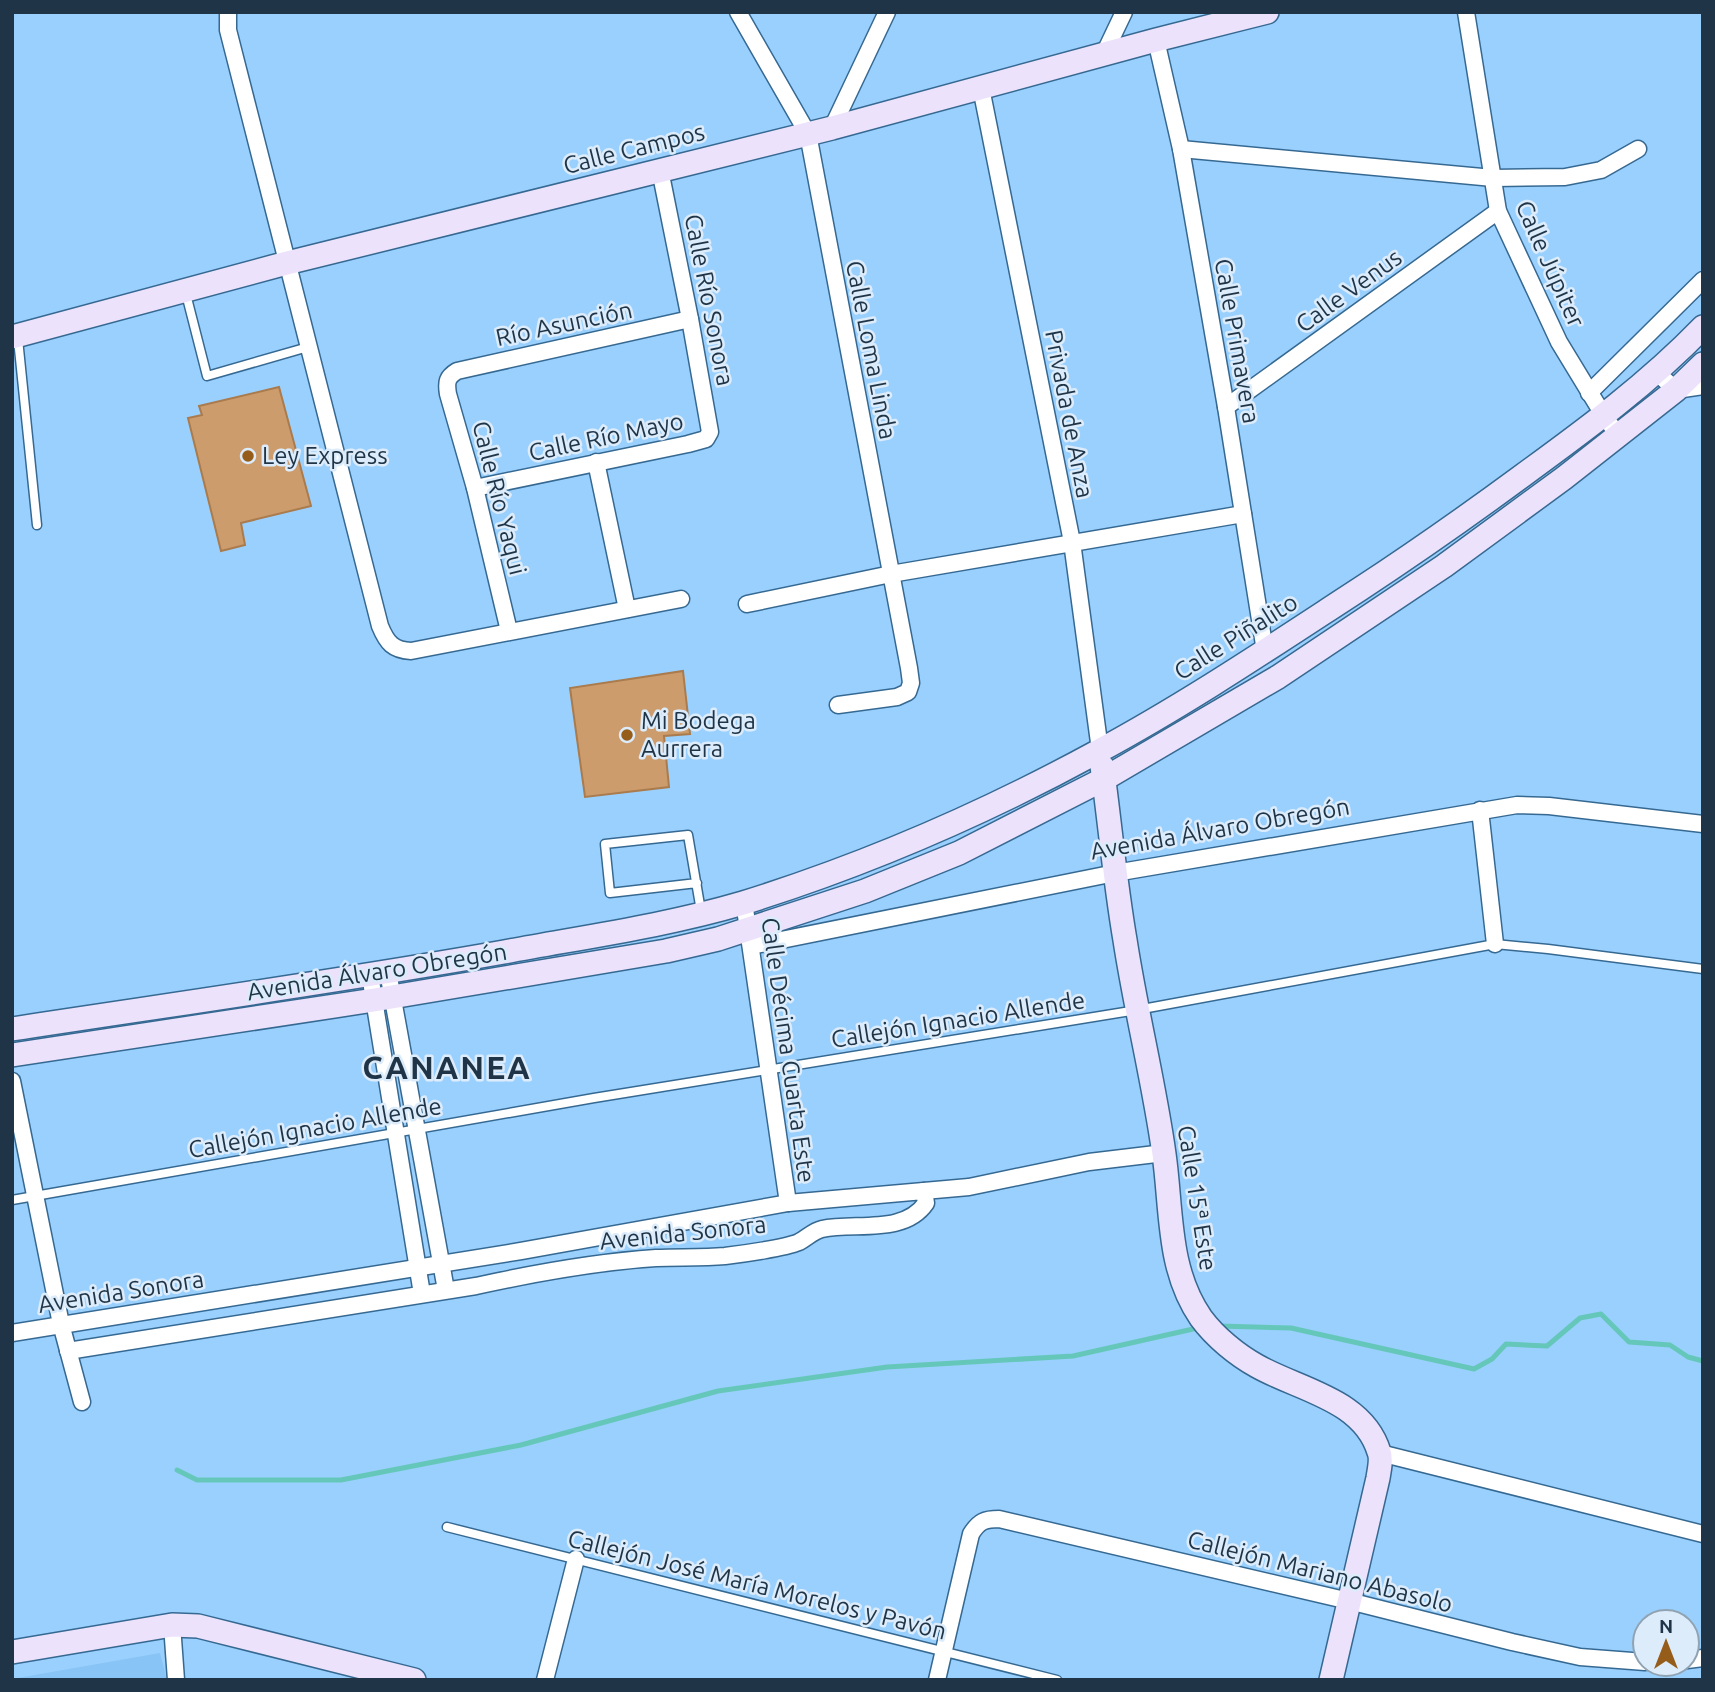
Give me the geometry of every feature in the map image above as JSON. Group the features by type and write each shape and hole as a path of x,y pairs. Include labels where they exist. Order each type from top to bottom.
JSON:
{"main road":[{"name":"Calle Campos","path":"15,337 287,263 832,128 1267,12"},
{"name":"Calle Piñalito","path":"744,902 855,864 946,826 1100,750 1166,713 1430,543 1604,416 1703,327"},
{"path":"750,937 959,853 1104,779 1278,677 1444,566 1619,436 1676,390 1703,364"},
{"name":"Calle 15ª Este","path":"1100,750 1115,873 1164,1153 1175,1263 1187,1293 1202,1319 1223,1342 1256,1366 1343,1406 1356,1415 1380,1453"},
{"name":"Avenida Álvaro Obregón","path":"12,1029 379,973 656,926 744,902"},
{"name":"Avenida Álvaro Obregón","path":"12,1055 383,998 666,951 718,939 750,937"},
{"path":"1331,1680 1378,1478 1380,1453"},
{"path":"12,1652 172,1625 198,1626 414,1680"}],"street":[{"path":"228,12 228,30 386,641 397,650 411,652 681,598"},
{"name":"Calle Loma Linda","path":"738,12 808,134 909,668 911,683 908,692 897,697 838,705"},
{"path":"832,128 887,12"},
{"path":"1104,54 1124,12"},
{"name":"Calle Júpiter","path":"1466,12 1498,211 1559,342 1619,436"},
{"name":"Calle Primavera","path":"1156,40 1181,149 1265,651"},
{"name":"Privada de Anza","path":"981,88 1072,542 1100,750"},
{"path":"1181,149 1493,178 1565,177 1601,170 1638,149"},
{"name":"Calle Río Sonora","path":"660,170 709,423 710,432 706,439"},
{"name":"Calle Venus","path":"1226,407 1498,211"},
{"path":"1590,393 1703,280"},
{"name":"Río Asunción","path":"449,376 457,371 690,319"},
{"path":"1656,372 1676,390 1703,386"},
{"name":"Calle Río Yaqui","path":"449,376 446,383 448,394 475,488 509,631"},
{"name":"Calle Río Mayo","path":"475,488 706,439"},
{"path":"596,462 627,609"},
{"path":"747,604 891,574 1243,514"},
{"name":"Avenida Álvaro Obregón","path":"750,937 1517,805 1549,806 1703,824"},
{"path":"1480,810 1495,944"},
{"name":"Calle Décima Cuarta Este","path":"744,902 788,1203"},
{"path":"379,973 397,1134 422,1294"},
{"path":"383,998 418,1131 446,1290"},
{"path":"12,1081 61,1324 82,1402"},
{"name":"Avenida Sonora","path":"12,1334 521,1251 788,1203 969,1187 1089,1162 1164,1153"},
{"name":"Avenida Sonora","path":"68,1351 543,1272 655,1258 726,1256 797,1243 818,1230 845,1225 880,1226 911,1219 926,1203 924,1191"},
{"path":"1380,1453 1703,1534"},
{"name":"Callejón Mariano Abasolo","path":"944,1652 971,1534 977,1524 986,1519 1013,1522 1512,1642 1567,1654 1631,1660"},
{"path":"545,1680 576,1559"},
{"path":"172,1625 176,1680"},
{"path":"937,1680 944,1652"}],"lane":[{"path":"185,291 207,376 308,347"},
{"path":"15,337 37,525"},
{"path":"696,883 610,893 605,844 688,835 702,914"},
{"name":"Callejón Ignacio Allende","path":"12,1200 418,1131 594,1098 1137,1010 1495,944 1548,948 1703,969"},
{"name":"Callejón José María Morelos y Pavón","path":"447,1527 1057,1680"}],"shaded area":[{"path":"160,1653 167,1680 12,1680 12,1679"}],"building":[{"name":"Ley Express","path":"279,387 311,506 241,523 245,545 221,551 188,418 202,415 199,406"},
{"name":"Mi Bodega Aurrera","path":"683,671 690,734 664,736 669,787 585,797 570,688"}],"waterway":[{"path":"1219,1326 1291,1328 1474,1369 1492,1359 1506,1344 1547,1346 1580,1318 1601,1314 1629,1342 1670,1345 1688,1357 1703,1361"},
{"path":"177,1470 197,1480 341,1480 521,1445 718,1391 887,1367 1073,1356 1202,1327"}],"place":[{"name":"Ley Express","path":"248,456"},
{"name":"Mi Bodega Aurrera","path":"627,735"}],"district":[{"name":"CANANEA","path":"447,1068"}]}
